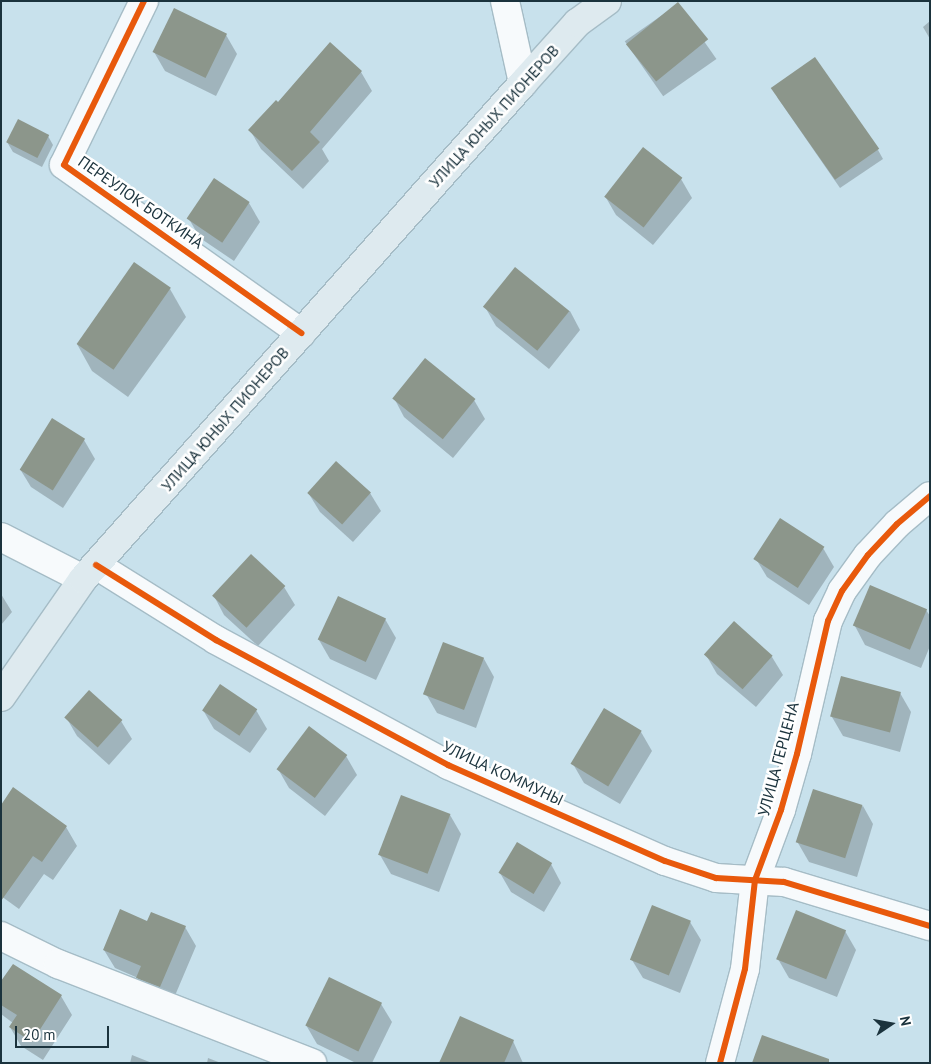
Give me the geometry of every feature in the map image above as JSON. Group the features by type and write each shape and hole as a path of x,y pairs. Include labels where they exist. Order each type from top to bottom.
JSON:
{"main road":[{"name":"УЛИЦА ЮНЫХ ПИОНЕРОВ","path":"1,697 89,572 523,83 577,24 607,1"}],"street":[{"name":"ПЕРЕУЛОК БОТКИНА","path":"144,1 64,165 301,333"},
{"path":"505,1 523,83"},
{"name":"УЛИЦА ГЕРЦЕНА","path":"720,1063 745,969 755,880 781,810 798,754 828,621 842,591 868,555 897,524 930,496"},
{"name":"УЛИЦА КОММУНЫ","path":"1,537 89,572 448,765 696,874 784,882 930,926"},
{"path":"1,936 58,964 312,1063"}],"building":[{"path":"678,2 708,39 656,81 626,44"},
{"path":"174,8 227,34 206,78 153,52"},
{"path":"330,42 362,71 310,132 320,142 292,171 248,130 276,100 278,102"},
{"path":"815,57 879,149 835,180 771,88"},
{"path":"18,119 49,135 37,158 6,142"},
{"path":"643,147 682,178 644,227 604,197"},
{"path":"214,178 250,202 222,243 187,219"},
{"path":"134,262 171,288 114,370 77,344"},
{"path":"515,267 569,311 537,351 483,307"},
{"path":"425,358 476,399 443,439 392,398"},
{"path":"52,418 85,439 53,490 20,470"},
{"path":"336,461 371,492 342,524 307,493"},
{"path":"780,518 824,547 798,588 753,559"},
{"path":"251,554 285,586 246,628 212,596"},
{"path":"870,585 927,609 910,650 853,626"},
{"path":"338,596 386,618 366,662 318,640"},
{"path":"734,621 773,656 743,689 704,654"},
{"path":"443,642 484,658 464,710 423,694"},
{"path":"841,676 901,692 890,733 830,717"},
{"path":"220,684 257,709 239,736 202,711"},
{"path":"89,690 122,720 98,748 64,717"},
{"path":"604,708 642,731 608,786 571,764"},
{"path":"309,726 347,755 315,798 277,769"},
{"path":"13,787 67,826 42,862 33,856 1,901 1,805"},
{"path":"813,789 862,805 845,858 796,842"},
{"path":"401,795 450,814 428,874 378,855"},
{"path":"517,842 552,863 534,894 498,873"},
{"path":"652,905 691,921 669,975 630,960"},
{"path":"120,909 147,921 151,912 186,926 160,987 136,978 141,966 103,950"},
{"path":"796,910 846,930 826,979 776,959"},
{"path":"13,964 62,995 32,1042 9,1027 17,1015 1,1005 1,981"},
{"path":"329,977 382,1003 358,1051 305,1026"},
{"path":"460,1016 514,1040 504,1063 439,1063"},
{"path":"762,1035 829,1059 829,1063 752,1063"}],"cycle path":[{"path":"144,1 64,165 301,333"},
{"path":"720,1063 745,969 755,880 781,810 797,754 828,621 842,591 868,555 897,524 930,496"},
{"path":"96,565 216,640 448,765 665,861 716,878 784,882 930,926"}]}
